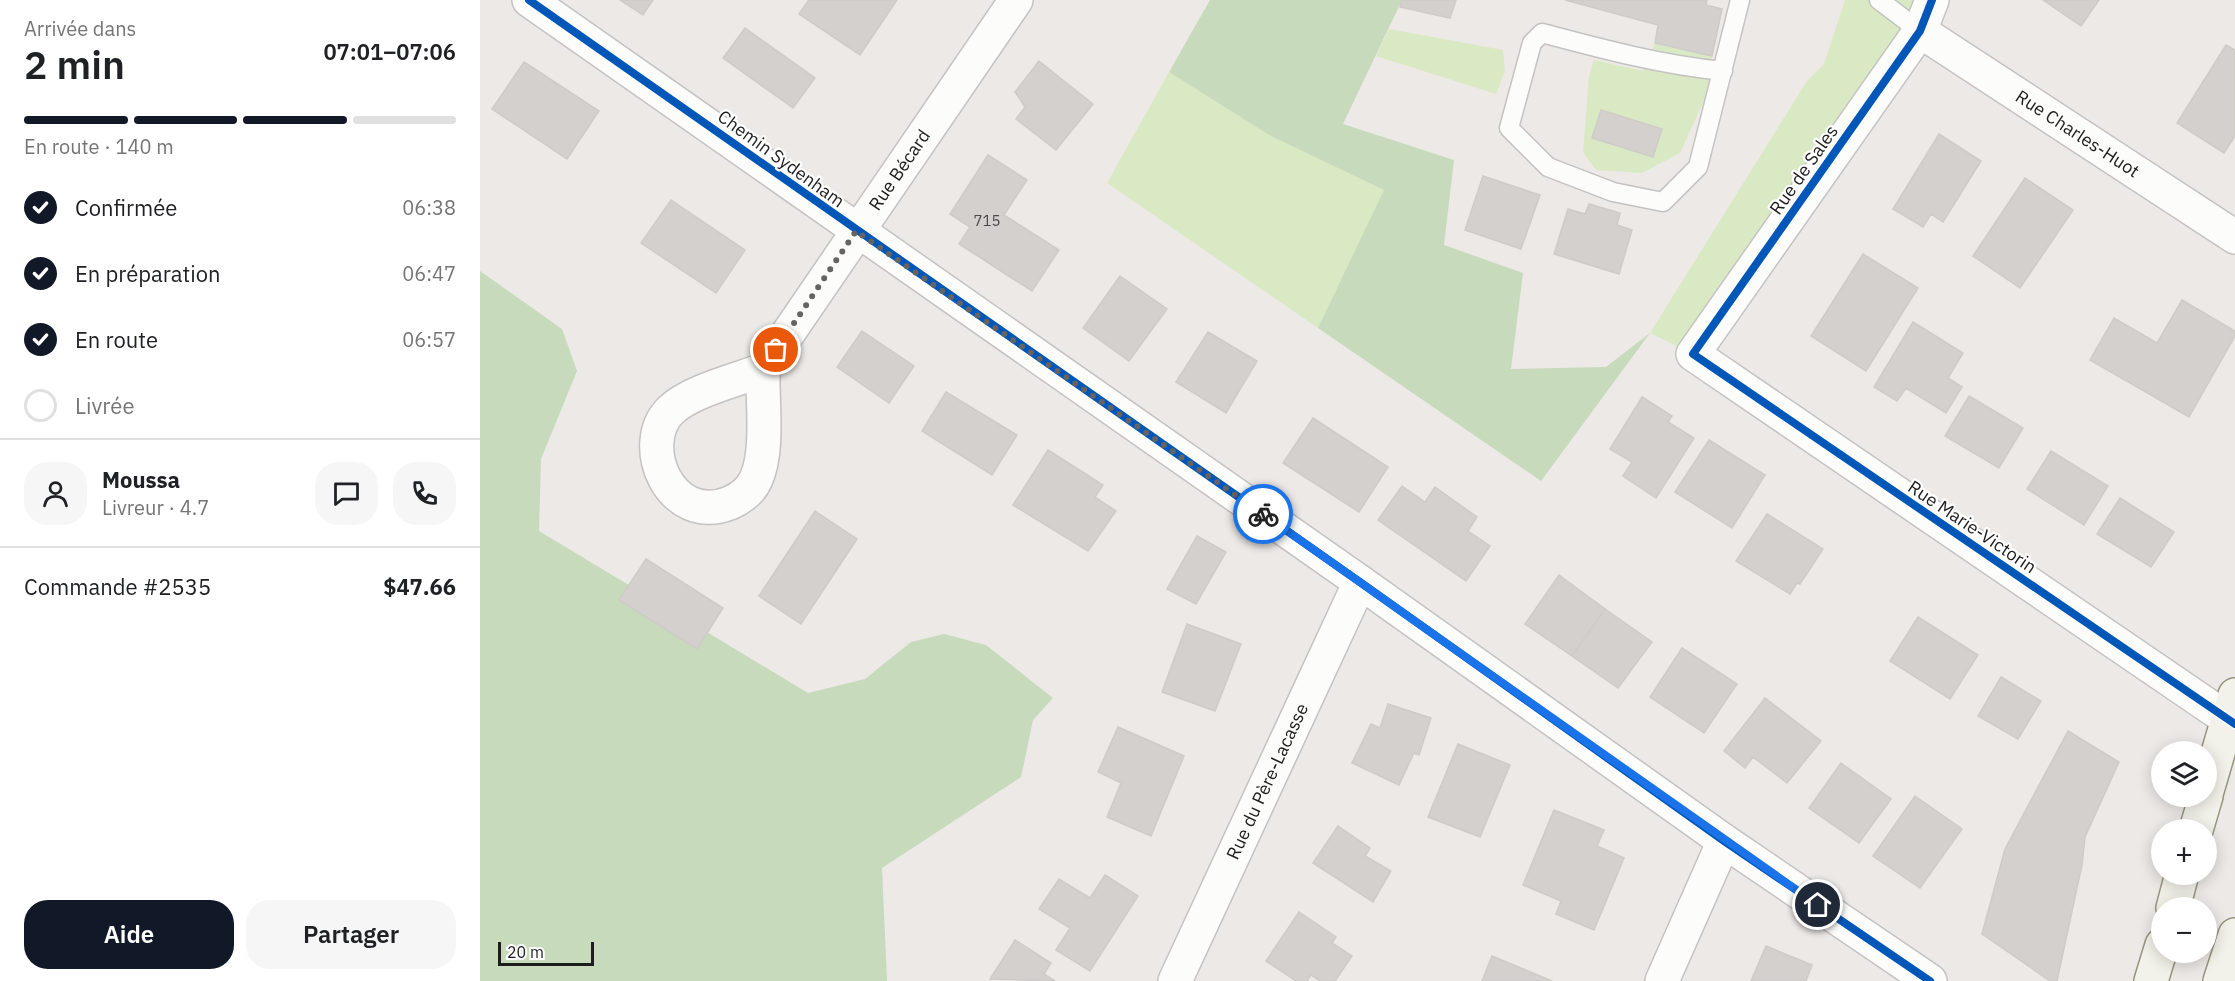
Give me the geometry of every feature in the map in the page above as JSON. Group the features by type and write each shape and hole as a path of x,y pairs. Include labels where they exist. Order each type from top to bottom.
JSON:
{"main road":[{"path":"2217,762 2233,713"},
{"path":"2220,981 2235,935"},
{"path":"2151,981 2156,963"}],"street":[{"name":"Chemin Sydenham","path":"529,0 1360,582 1724,841 1930,981"},
{"name":"Rue Bécard","path":"763,370 1016,0"},
{"name":"Rue de Sales","path":"1694,354 1920,31 1932,0"},
{"name":"Rue Charles-Huot","path":"1920,31 2235,237"},
{"name":"Rue Marie-Victorin","path":"1694,354 2233,713"},
{"name":"Rue du Père-Lacasse","path":"1175,981 1360,582"},
{"path":"1662,981 1724,841"}],"lane":[{"path":"1723,71 1693,68 1622,54 1542,33 1532,43 1509,128 1548,167 1613,192 1663,202 1698,167 1723,71 1740,0"},
{"path":"1879,0 1920,31"}],"green space":[{"path":"1210,0 1402,0 1343,124 1454,160 1444,245 1523,273 1511,369 1606,367 1650,333 1541,481 1318,328 1384,190 1269,135 1169,72"},
{"path":"1845,0 1932,0 1693,354 1650,333 1807,81 1824,64"},
{"path":"1389,29 1503,50 1505,71 1496,94 1376,56"},
{"path":"1655,43 1712,56 1708,92 1680,153 1642,173 1596,170 1583,152 1589,76 1594,60 1643,71"},
{"path":"1169,72 1269,135 1385,190 1318,328 1107,183"},
{"path":"480,271 562,329 577,371 541,459 539,531 808,693 865,679 911,642 944,634 986,645 1053,698 1033,720 1021,777 882,868 887,981 480,981"}],"building":[{"path":"620,0 653,0 643,15"},
{"path":"809,0 897,0 860,55 799,14"},
{"path":"1402,0 1456,0 1450,18 1400,7"},
{"path":"1565,0 1707,0 1706,5 1722,9 1712,56 1655,43 1658,25"},
{"path":"2043,0 2099,0 2081,26"},
{"path":"745,28 815,78 793,108 723,58"},
{"path":"2226,45 2235,50 2235,136 2224,153 2177,123"},
{"path":"1039,61 1093,104 1056,150 1016,119 1025,107 1015,92"},
{"path":"524,62 599,111 567,159 492,109"},
{"path":"1601,110 1662,129 1653,157 1592,138"},
{"path":"1939,134 1981,161 1943,222 1931,214 1923,227 1893,209"},
{"path":"988,155 1027,180 1004,215 1059,250 1032,291 959,244 970,227 950,214"},
{"path":"1483,176 1540,195 1521,249 1465,230"},
{"path":"2025,178 2073,210 2020,288 1973,256"},
{"path":"671,200 745,250 716,293 641,243"},
{"path":"1589,204 1620,213 1617,225 1632,230 1619,274 1554,254 1568,209 1585,214"},
{"path":"1863,254 1918,288 1866,371 1811,336"},
{"path":"1120,276 1167,309 1129,361 1083,328"},
{"path":"2182,300 2235,331 2235,336 2189,417 2090,360 2114,318 2157,343"},
{"path":"1913,322 1963,353 1948,378 1962,387 1946,413 1906,388 1897,401 1874,387"},
{"path":"862,331 914,366 889,403 837,367"},
{"path":"1208,332 1257,361 1226,413 1176,382"},
{"path":"946,392 1017,435 992,475 922,431"},
{"path":"1969,396 2023,428 1999,468 1945,436"},
{"path":"1642,397 1672,416 1668,422 1694,438 1656,498 1623,476 1632,462 1610,449"},
{"path":"1313,418 1388,467 1359,512 1283,463"},
{"path":"1709,440 1765,475 1732,528 1675,492"},
{"path":"1048,450 1103,485 1095,497 1116,511 1088,551 1013,505"},
{"path":"2051,451 2108,486 2084,525 2027,489"},
{"path":"1402,486 1425,502 1435,487 1477,517 1468,531 1490,546 1466,581 1378,520"},
{"path":"2120,498 2174,532 2151,567 2097,534"},
{"path":"815,511 857,539 801,624 759,596"},
{"path":"1767,514 1823,549 1800,584 1797,583 1790,594 1736,561"},
{"path":"1197,536 1226,552 1196,604 1167,589"},
{"path":"646,559 723,608 697,649 619,600"},
{"path":"1559,575 1605,609 1572,656 1525,624"},
{"path":"1605,609 1652,642 1618,688 1572,656"},
{"path":"1918,617 1978,655 1950,699 1890,661"},
{"path":"1187,624 1241,644 1215,711 1162,692"},
{"path":"1682,648 1737,684 1704,733 1650,697"},
{"path":"2001,677 2041,701 2018,739 1978,716"},
{"path":"1765,698 1821,741 1787,783 1753,757 1745,768 1724,751"},
{"path":"1388,704 1431,718 1419,755 1414,753 1399,785 1352,763 1371,724 1380,728"},
{"path":"1118,727 1184,756 1151,836 1107,817 1121,783 1098,772"},
{"path":"2068,731 2119,762 2085,837 2082,865 2057,981 2050,981 1982,934 2005,849"},
{"path":"1458,744 1510,765 1480,837 1428,817"},
{"path":"1841,763 1891,799 1859,843 1809,808"},
{"path":"1915,796 1962,829 1920,888 1873,856"},
{"path":"1554,810 1604,830 1597,846 1624,858 1594,930 1556,914 1561,901 1523,885"},
{"path":"1338,826 1370,848 1365,856 1391,871 1373,902 1313,863"},
{"path":"1105,875 1138,896 1090,971 1056,950 1070,928 1039,909 1059,879 1090,898"},
{"path":"1299,912 1336,937 1332,943 1352,956 1335,981 1320,981 1311,975 1307,981 1296,981 1266,961"},
{"path":"1015,940 1051,963 1044,974 1055,981 990,979"},
{"path":"1766,946 1812,965 1806,981 1751,981"},
{"path":"1492,956 1552,981 1482,981"}],"cycle path":[{"path":"529,0 1360,582 1724,841 1930,981"},
{"path":"1932,0 1920,31 1693,354 2235,724"}],"way so far":[{"path":"776,350 856,231 1263,514"}],"route":[{"path":"1263,514 1724,841 1818,905"}]}
